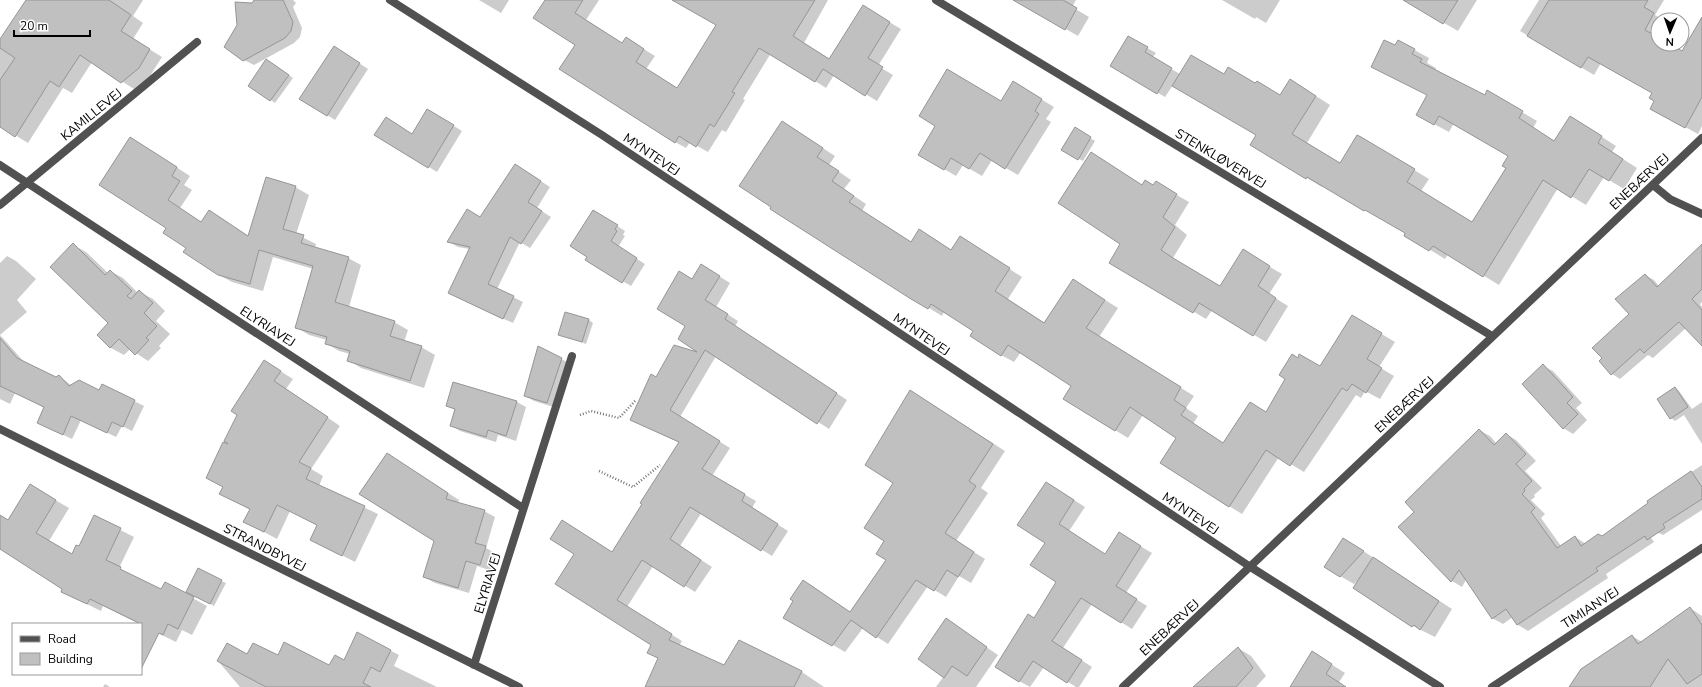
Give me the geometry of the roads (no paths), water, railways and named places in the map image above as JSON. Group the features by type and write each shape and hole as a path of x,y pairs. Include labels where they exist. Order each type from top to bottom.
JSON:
{"street":[{"name":"MYNTEVEJ","path":"390,0 602,135 1249,566 1440,687"},
{"name":"STENKLØVERVEJ","path":"936,0 1492,336"},
{"name":"KAMILLEVEJ","path":"0,205 197,42"},
{"name":"ENEBÆRVEJ","path":"1123,687 1702,138"},
{"name":"ELYRIAVEJ","path":"0,165 523,508"},
{"path":"1653,185 1670,199 1702,214"},
{"name":"ELYRIAVEJ","path":"474,665 572,356"},
{"name":"STRANDBYVEJ","path":"0,429 519,687"},
{"name":"TIMIANVEJ","path":"1492,687 1702,548"}]}
